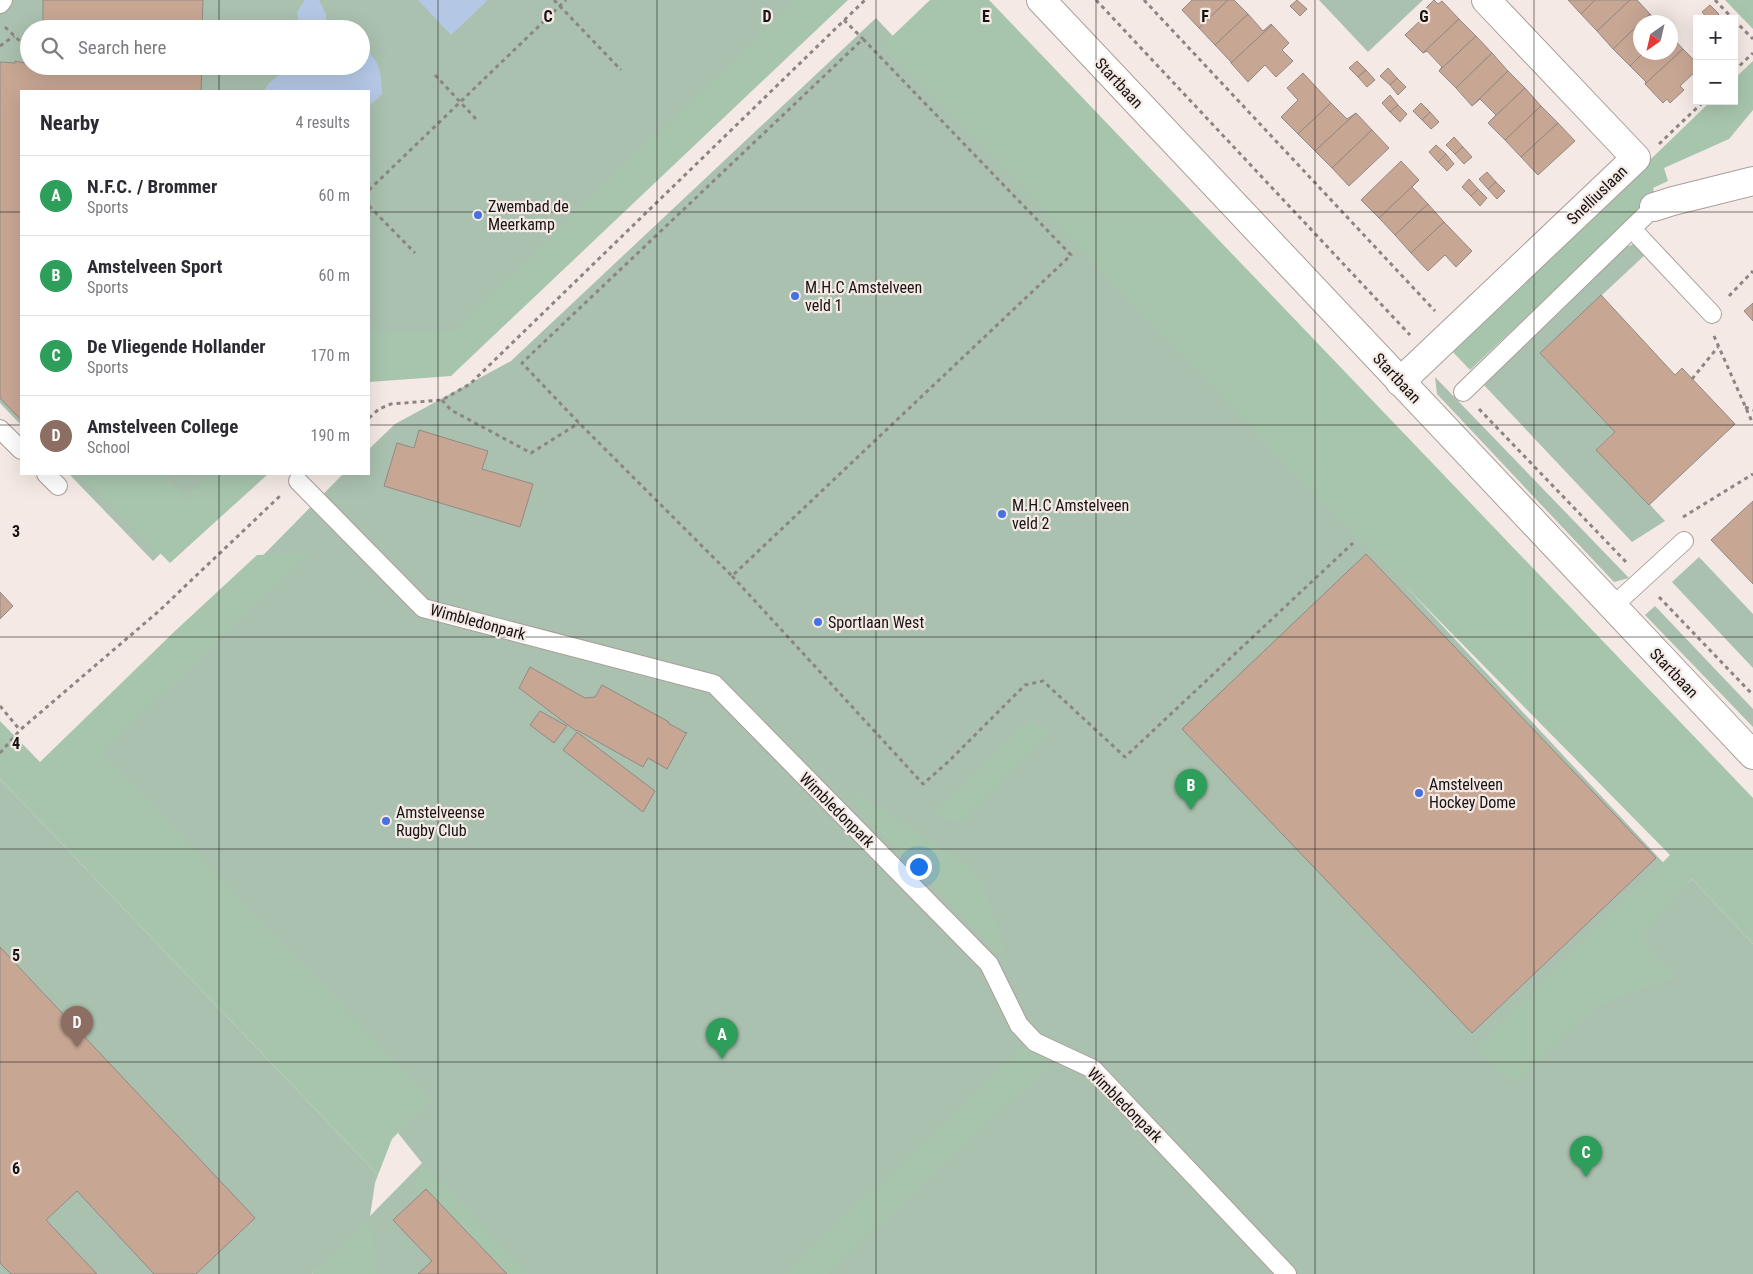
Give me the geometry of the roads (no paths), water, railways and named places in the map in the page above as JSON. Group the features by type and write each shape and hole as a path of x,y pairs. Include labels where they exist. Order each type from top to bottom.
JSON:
{"street":[{"name":"Startbaan","path":"1041,0 1753,756"},
{"name":"Snelliuslaan","path":"1400,382 1636,158 1486,0"},
{"path":"1654,207 1753,181"}],"lane":[{"path":"0,4 2,0"},
{"path":"1463,392 1654,207"},
{"path":"1632,228 1712,314"},
{"path":"0,429 20,449"},
{"name":"Wimbledonpark","path":"298,481 424,608 714,684 989,964 1019,1025 1036,1042 1092,1069 1287,1274"},
{"path":"1612,607 1684,541"}],"water":[{"path":"305,0 319,0 326,14 326,20 298,20 297,12"},
{"path":"418,0 488,0 451,35"},
{"path":"370,54 379,67 382,94 370,105 370,90 265,90 268,84 279,75 370,75"}],"place":[{"name":"Zwembad de Meerkamp","path":"478,215"},
{"name":"M.H.C Amstelveen veld 1","path":"795,296"},
{"name":"M.H.C Amstelveen veld 2","path":"1002,514"},
{"name":"Sportlaan West","path":"818,622"},
{"name":"Amstelveen Hockey Dome","path":"1419,793"},
{"name":"Amstelveen Sport","path":"1191,810"},
{"name":"Amstelveense Rugby Club","path":"386,821"},
{"name":"Amstelveen College","path":"77,1047"},
{"name":"N.F.C. / Brommer","path":"722,1059"},
{"name":"De Vliegende Hollander","path":"1586,1177"}]}
